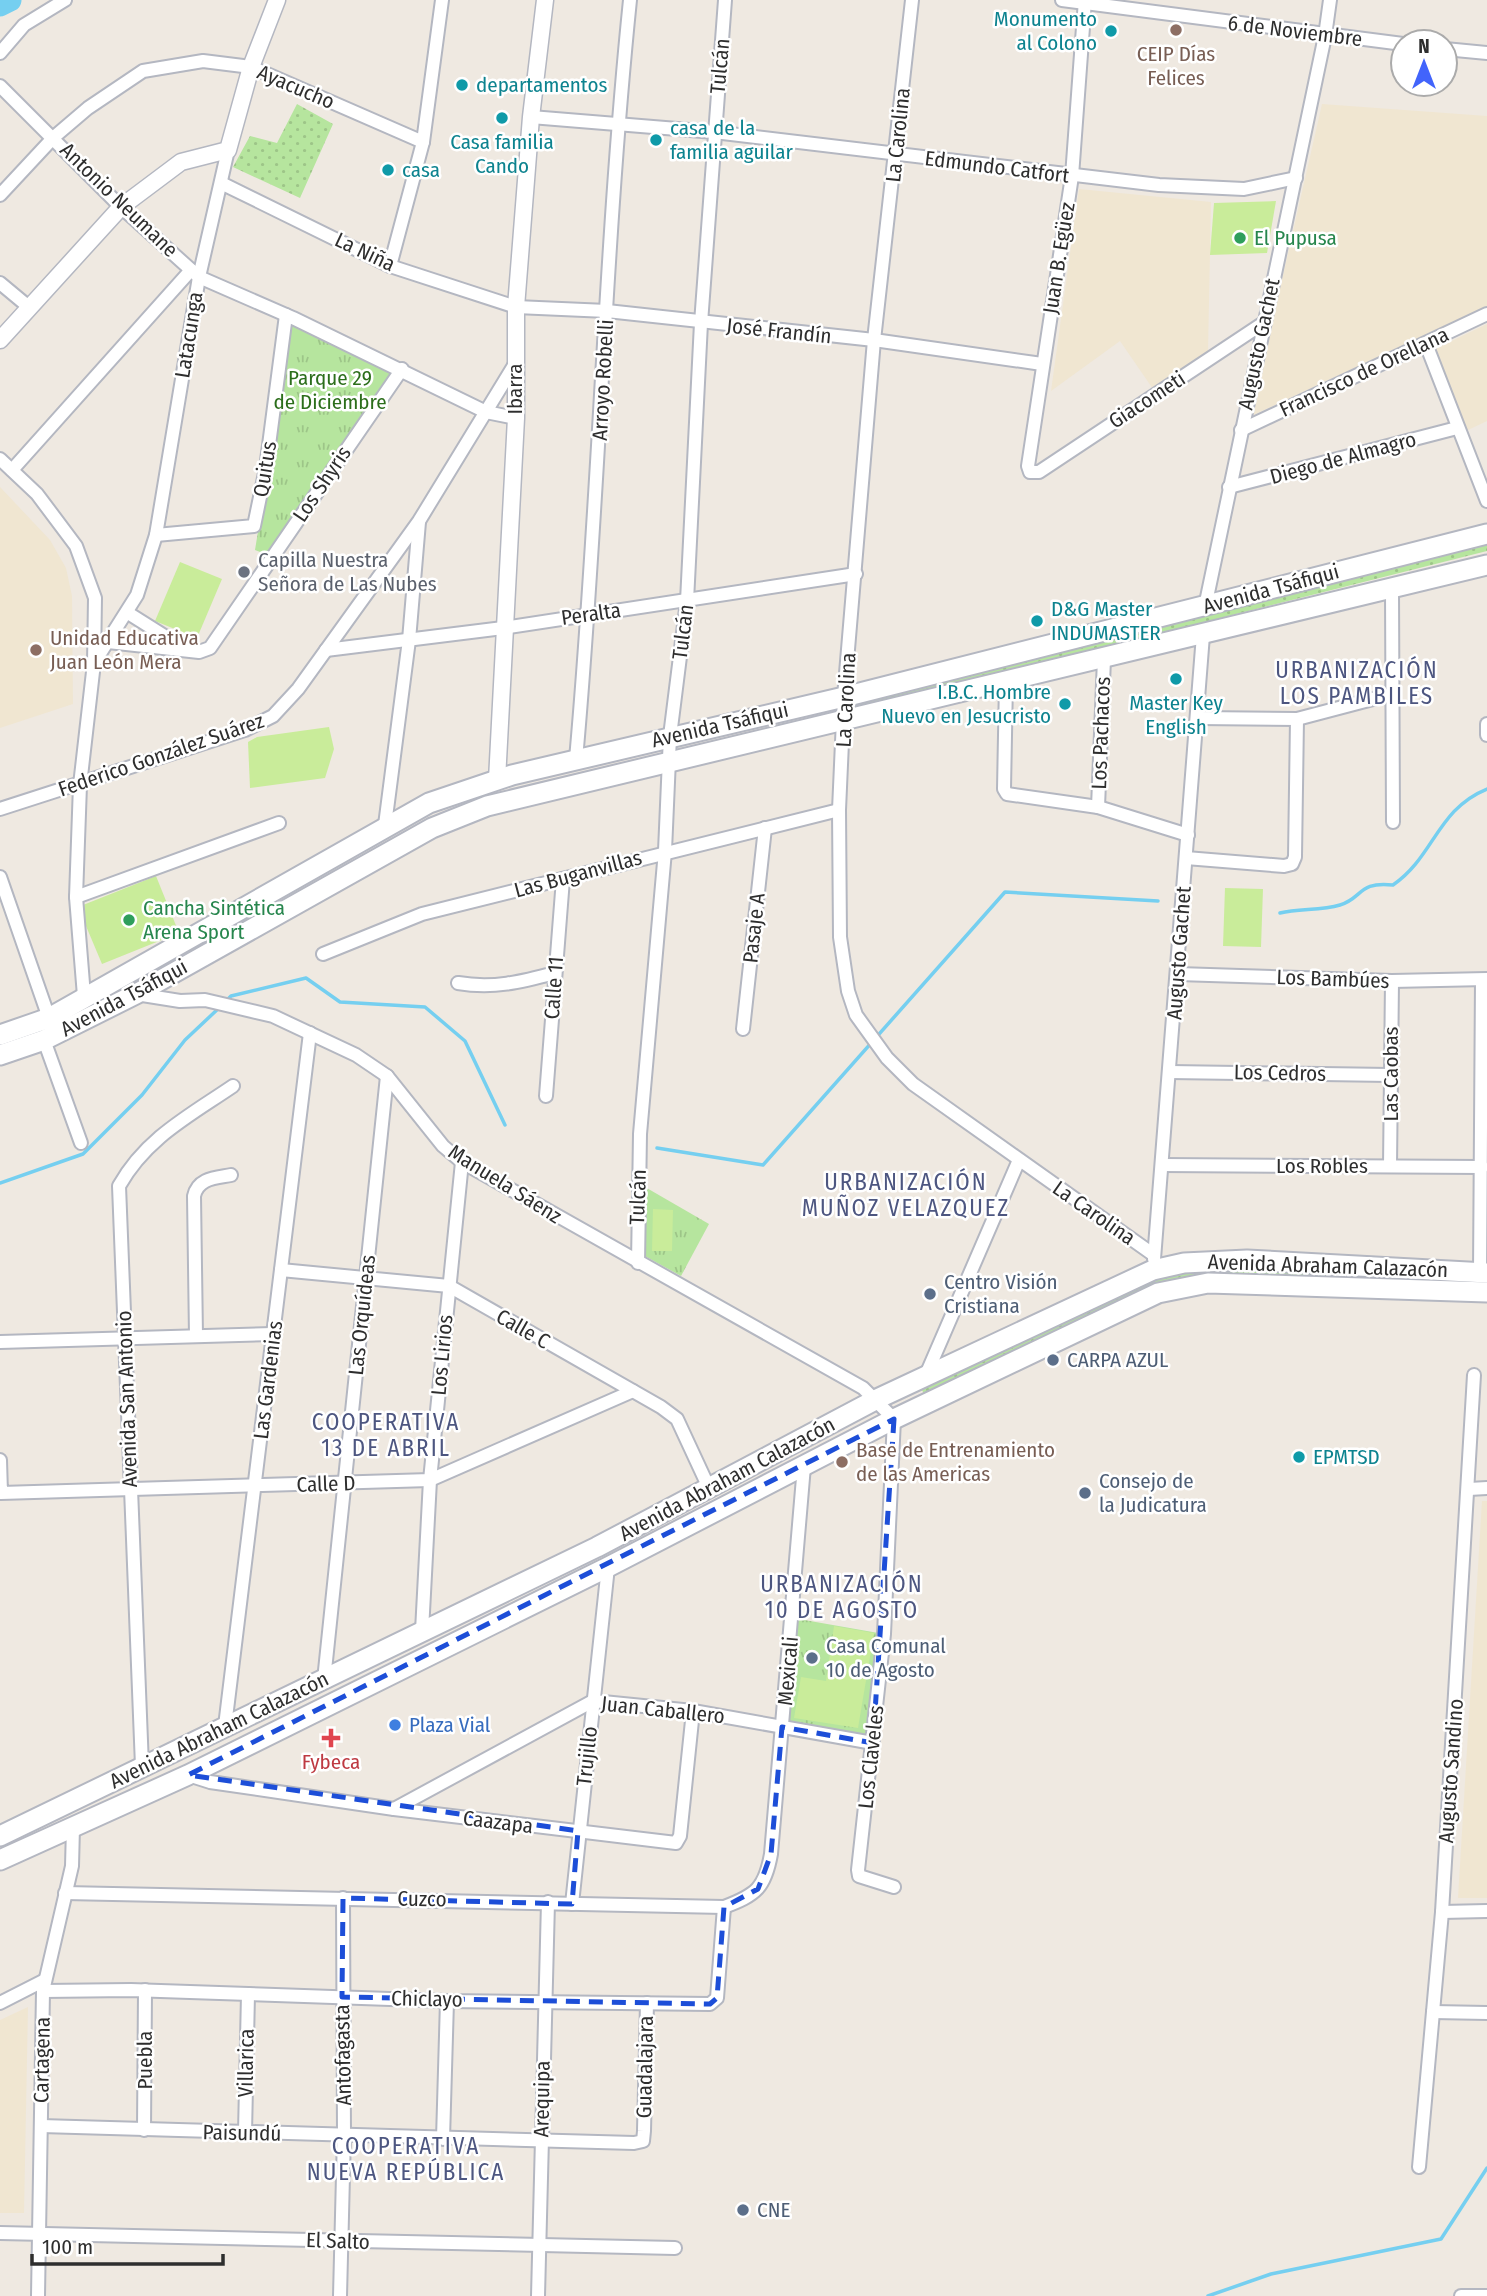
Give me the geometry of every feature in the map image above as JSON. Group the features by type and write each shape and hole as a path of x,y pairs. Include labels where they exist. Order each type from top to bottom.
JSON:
{"main road":[{"name":"Avenida Tsáfiqui","path":"0,1035 49,1018 385,825 429,803 497,779 844,697 1487,534"},
{"name":"Avenida Tsáfiqui","path":"0,1055 44,1040 136,993 432,828 487,806 1392,591 1487,565"},
{"name":"Avenida Abraham Calazacón","path":"0,1836 597,1547 877,1399 925,1378 1154,1262 1247,1260 1484,1273"},
{"name":"Avenida Abraham Calazacón","path":"0,1860 188,1775 608,1567 894,1419 1129,1306 1182,1286 1284,1283 1487,1292"}],"street":[{"path":"0,53 24,24 65,0"},
{"name":"Latacunga","path":"94,663 128,613 156,535 195,274 251,67 277,0"},
{"path":"390,266 423,142 442,0"},
{"name":"Ibarra","path":"497,779 516,418 516,307 531,117 545,0"},
{"name":"Arroyo Robelli","path":"576,759 589,614 617,122 629,0"},
{"name":"Tulcán","path":"638,1263 640,1134 665,851 670,736 687,601 701,323 725,0"},
{"name":"La Carolina","path":"912,0 874,341 844,697 845,722 839,810 840,937 848,991 856,1015 887,1058 913,1084 1154,1262"},
{"name":"6 de Noviembre","path":"1062,0 1389,43"},
{"name":"Augusto Gachet","path":"1205,607 1262,324 1296,178 1330,0"},
{"name":"Juan B. Egüez","path":"1030,472 1028,466 1042,364 1072,176 1085,1"},
{"path":"1459,50 1487,53"},
{"name":"Ayacucho","path":"0,195 54,137 88,108 143,71 203,61 251,67 423,142"},
{"name":"Antonio Neumane","path":"0,86 54,137 121,207 195,274 402,369 486,412 516,418"},
{"name":"Edmundo Catfort","path":"531,117 714,132 1159,185 1244,189 1296,178"},
{"path":"0,340 121,207 181,162 228,150"},
{"name":"La Niña","path":"221,183 390,266 516,307"},
{"path":"12,470 195,274"},
{"path":"0,283 30,308"},
{"name":"José Frandín","path":"516,307 607,311 874,341 1042,364"},
{"name":"Francisco de Orellana","path":"1241,429 1487,314"},
{"name":"Quitus","path":"156,535 254,526 266,468 286,315"},
{"name":"Giacometi","path":"1030,472 1038,472 1262,324"},
{"path":"1426,344 1487,501"},
{"name":"Federico González Suárez","path":"0,809 245,730 273,716 298,689 419,521 516,363"},
{"name":"Los Shyris","path":"108,642 199,652 210,648 402,369"},
{"name":"Diego de Almagro","path":"1229,487 1457,428"},
{"path":"0,459 37,494 76,546 95,598 94,663 80,785 76,897 84,996"},
{"path":"385,825 409,640 419,521"},
{"name":"Peralta","path":"326,650 503,628 856,574"},
{"path":"1392,591 1394,822"},
{"path":"128,613 185,649"},
{"name":"Augusto Gachet","path":"1154,1262 1203,635"},
{"name":"Los Pachacos","path":"1098,807 1104,659"},
{"path":"1006,682 1004,789 1012,796 1098,807 1188,835"},
{"path":"1198,718 1297,719 1392,694"},
{"path":"1186,858 1284,866 1292,864 1295,857 1297,719"},
{"path":"1487,724 1487,735"},
{"name":"Las Buganvillas","path":"323,954 422,914 665,851 839,810"},
{"path":"76,897 279,823"},
{"name":"Pasaje A","path":"743,1029 765,828"},
{"path":"0,877 49,1018"},
{"name":"Calle 11","path":"546,1096 563,879"},
{"path":"458,982 482,987 512,985 555,973"},
{"name":"Los Bambúes","path":"1178,974 1392,981 1485,980"},
{"path":"1484,1273 1482,1167 1485,980"},
{"name":"Las Caobas","path":"1390,1166 1392,981"},
{"name":"Manuela Sáenz","path":"136,993 180,1001 205,1000 272,1016 356,1055 387,1076 443,1146 462,1162 863,1388 877,1399"},
{"name":"Las Gardenias","path":"225,1726 310,1033"},
{"path":"44,1040 81,1143"},
{"name":"Los Cedros","path":"1170,1072 1390,1075"},
{"name":"Las Orquídeas","path":"324,1680 387,1076"},
{"name":"Avenida San Antonio","path":"142,1766 119,1186 136,1158 154,1140 233,1086"},
{"path":"925,1378 1019,1160"},
{"name":"Los Lirios","path":"422,1631 430,1480 462,1162"},
{"name":"Los Robles","path":"1162,1166 1482,1167"},
{"path":"196,1336 194,1196 196,1188 203,1181 231,1175"},
{"name":"Calle C","path":"281,1270 449,1286 677,1419 709,1488"},
{"path":"0,1342 273,1334"},
{"name":"Augusto Sandino","path":"1419,2167 1442,1912 1474,1375"},
{"name":"Calle D","path":"1,1493 430,1480 633,1391"},
{"path":"877,1399 894,1419"},
{"name":"Los Claveles","path":"894,1419 884,1634 858,1870 859,1876 894,1887"},
{"path":"0,1460 1,1493"},
{"name":"Mexicali","path":"767,1876 804,1466"},
{"path":"1469,1489 1487,1488"},
{"name":"Trujillo","path":"572,1904 608,1567"},
{"name":"Juan Caballero","path":"394,1809 593,1701 693,1711 873,1743"},
{"name":"Caazapa","path":"188,1775 210,1782 394,1809 676,1843 680,1836 693,1711"},
{"name":"Cartagena","path":"38,2296 37,2234 44,1986 72,1866 73,1826"},
{"name":"Cuzco","path":"65,1893 724,1907 758,1889 767,1876"},
{"name":"Antofagasta","path":"340,2296 344,2135 343,1898"},
{"name":"Arequipa","path":"538,2296 548,1902"},
{"name":"Chiclayo","path":"44,1986 447,2001 715,2002 724,1907"},
{"path":"1442,1912 1487,1911"},
{"path":"0,2003 44,1986"},
{"name":"Puebla","path":"144,2130 145,1990"},
{"name":"Villarica","path":"245,2133 248,1994"},
{"path":"443,2139 447,2001"},
{"name":"Guadalajara","path":"644,2131 647,2003"},
{"path":"1433,2012 1487,2013"},
{"name":"Paisundú","path":"41,2126 634,2143 643,2141 644,2131"},
{"name":"El Salto","path":"0,2233 675,2248"},
{"path":"1461,2296 1487,2295"}],"highlighted area":[{"path":"894,1419 873,1743 782,1727 771,1854 758,1889 724,1907 717,1998 710,2004 342,1997 343,1898 572,1904 578,1831 188,1775"}],"shaded area":[{"path":"1322,104 1487,116 1487,306 1251,416"},
{"path":"1079,189 1211,202 1208,352 1153,389 1120,341 1051,391"},
{"path":"1487,324 1487,421 1466,431 1435,349"},
{"name":"Unidad Educativa Juan León Mera","path":"0,487 50,540 66,568 72,596 73,704 0,728"},
{"path":"1482,1501 1487,1501 1487,1898 1458,1898"},
{"path":"28,2007 24,2213 0,2213 0,2020"}],"green space":[{"path":"297,104 333,124 300,198 233,167 250,136 277,143"},
{"name":"El Pupusa","path":"1276,201 1267,253 1210,255 1214,203"},
{"name":"Parque 29 de Diciembre","path":"293,318 402,369 273,557 255,550"},
{"path":"1487,545 1487,551 851,711 849,704"},
{"path":"180,562 222,579 197,638 155,621"},
{"path":"329,727 334,749 325,778 250,788 248,742 257,737"},
{"name":"Cancha Sintética Arena Sport","path":"156,876 179,933 102,964 78,907"},
{"path":"1225,888 1263,889 1261,947 1223,946"},
{"path":"645,1187 709,1224 681,1276 643,1255"},
{"path":"653,1209 673,1210 672,1251 652,1251"},
{"path":"1282,1270 1487,1280 1487,1286 1164,1283 1086,1316 924,1394 922,1390 1082,1311 1161,1278 1202,1271"},
{"path":"793,1618 884,1634 873,1743 782,1727"},
{"path":"834,1626 874,1633 858,1728 794,1718 801,1677 826,1681"}],"waterway":[{"path":"0,5 10,0"},
{"path":"1280,913 1340,905 1373,885 1393,885 1418,861 1457,808 1487,789"},
{"path":"657,1148 763,1165 1005,892 1158,901"},
{"path":"226,1001 231,996 306,978 340,1002 425,1007 465,1041 505,1125"},
{"path":"0,1183 83,1154 142,1095 185,1040 220,1007"},
{"path":"1208,2296 1271,2274 1441,2239 1487,2168"}],"place":[{"name":"CEIP Días Felices","path":"1176,30"},
{"name":"Monumento al Colono","path":"1111,31"},
{"name":"departamentos","path":"462,85"},
{"name":"Casa familia Cando","path":"502,118"},
{"name":"casa de la familia aguilar","path":"656,140"},
{"name":"casa","path":"388,170"},
{"name":"El Pupusa","path":"1240,238"},
{"name":"Capilla Nuestra Señora de Las Nubes","path":"244,572"},
{"name":"D&G Master INDUMASTER","path":"1037,621"},
{"name":"Unidad Educativa Juan León Mera","path":"36,650"},
{"name":"Master Key English","path":"1176,679"},
{"name":"I.B.C. Hombre Nuevo en Jesucristo","path":"1065,704"},
{"name":"Cancha Sintética Arena Sport","path":"129,920"},
{"name":"Centro Visión Cristiana","path":"930,1294"},
{"name":"CARPA AZUL","path":"1053,1360"},
{"name":"EPMTSD","path":"1299,1457"},
{"name":"Base de Entrenamiento de las Americas","path":"842,1462"},
{"name":"Consejo de la Judicatura","path":"1085,1493"},
{"name":"Casa Comunal 10 de Agosto","path":"812,1658"},
{"name":"Plaza Vial","path":"395,1725"},
{"name":"Fybeca","path":"331,1738"},
{"name":"CNE","path":"743,2210"}],"district":[{"name":"URBANIZACIÓN LOS PAMBILES","path":"1357,683"},
{"name":"URBANIZACIÓN MUÑOZ VELAZQUEZ","path":"906,1195"},
{"name":"COOPERATIVA 13 DE ABRIL","path":"386,1435"},
{"name":"URBANIZACIÓN 10 DE AGOSTO","path":"842,1597"},
{"name":"COOPERATIVA NUEVA REPÚBLICA","path":"406,2159"}]}
